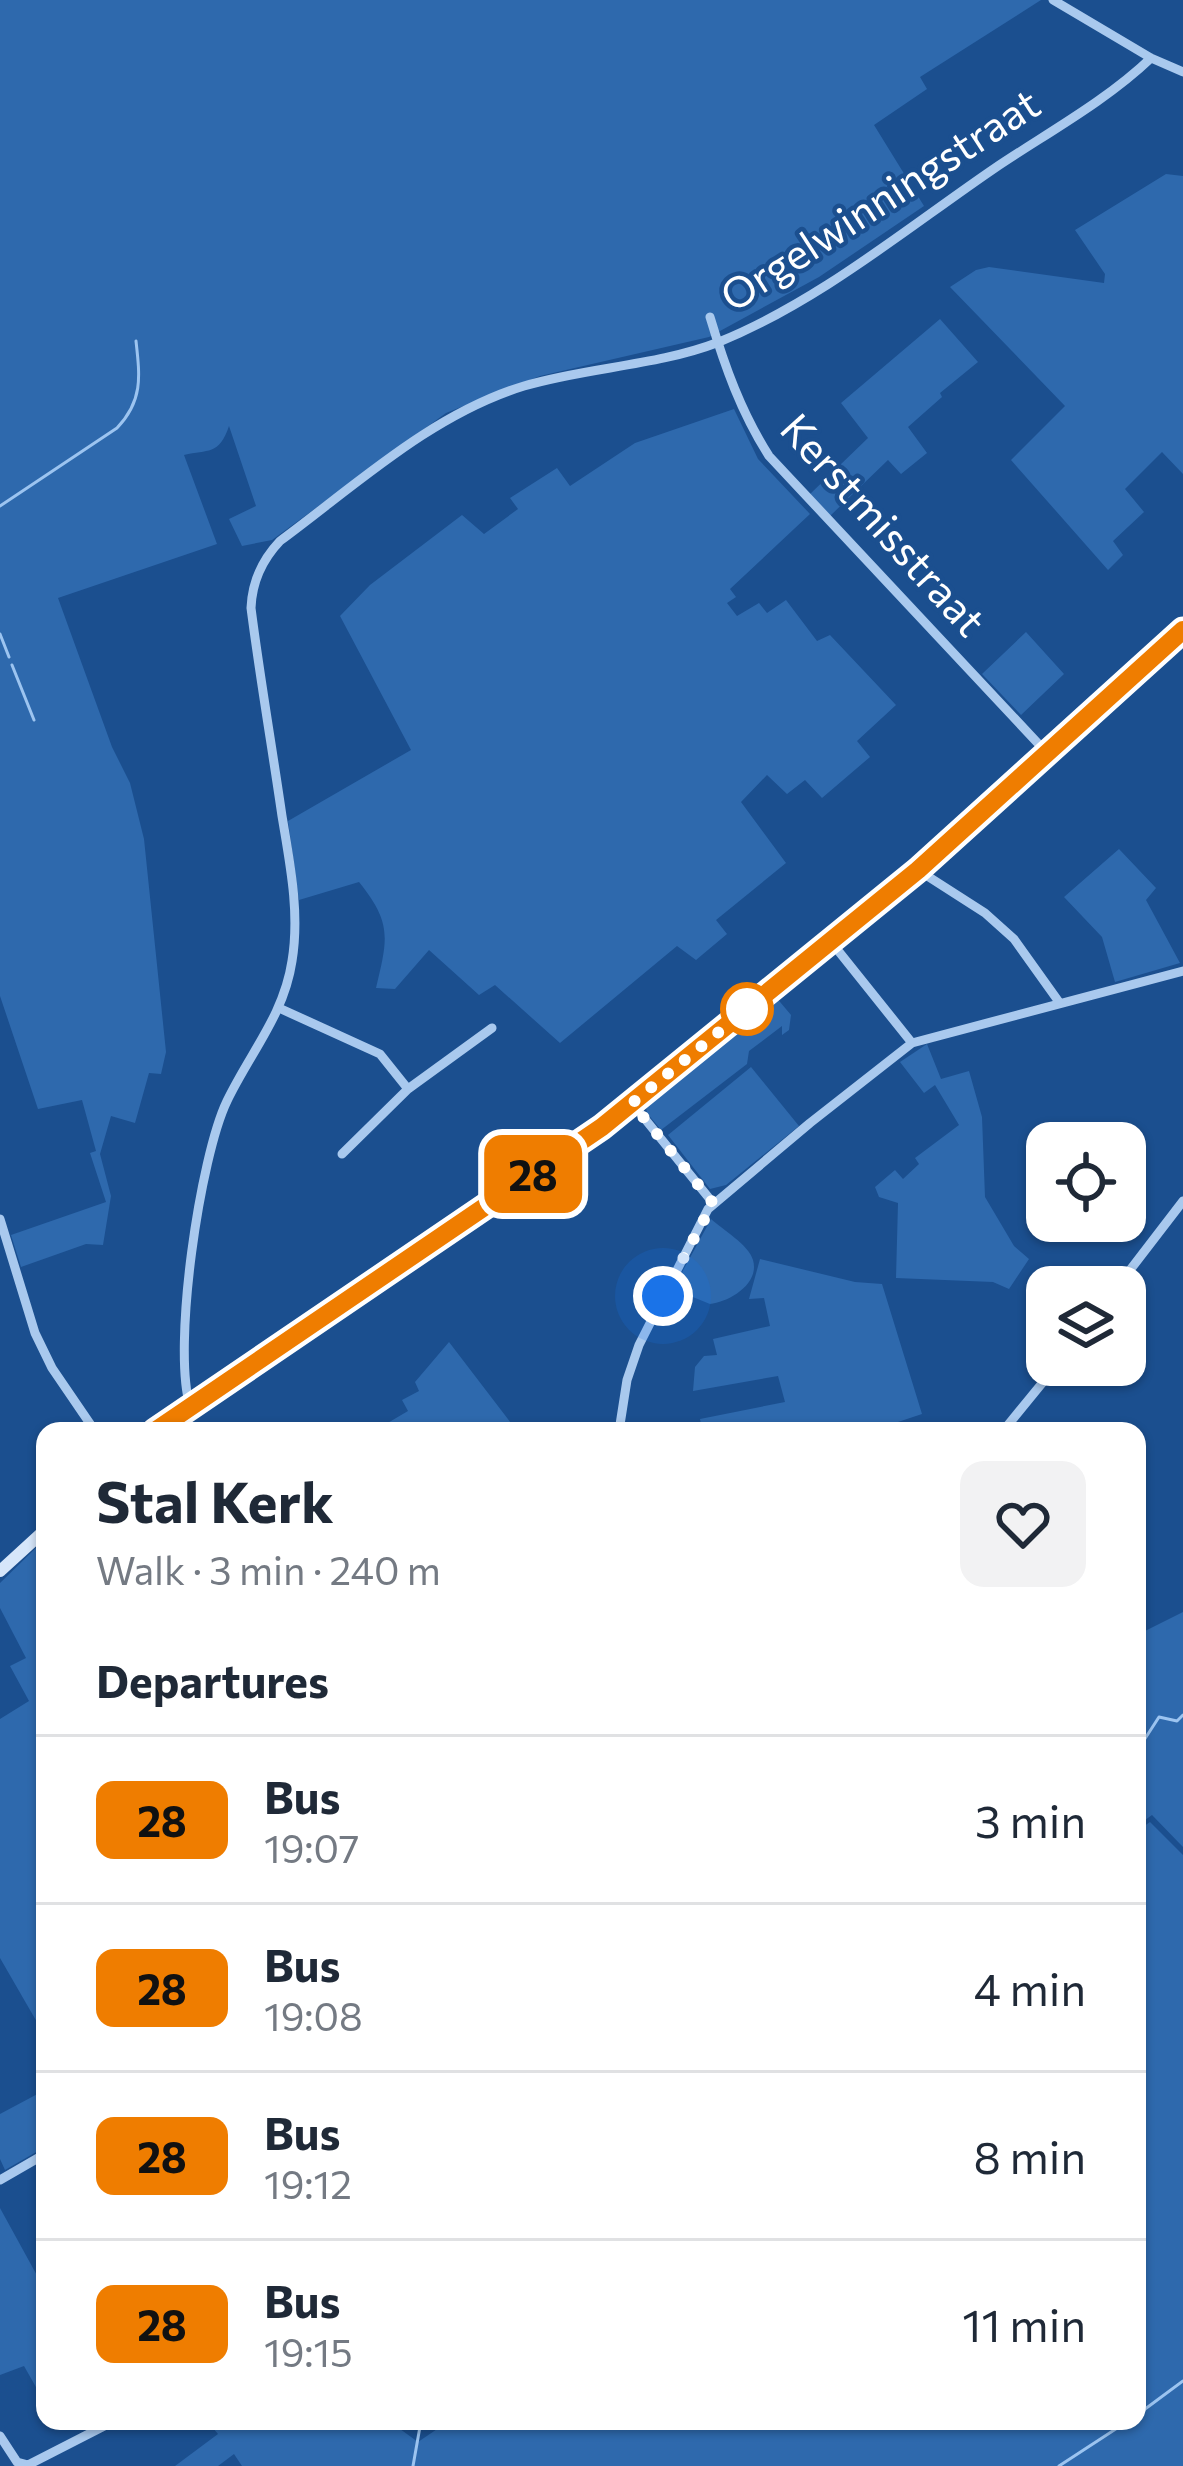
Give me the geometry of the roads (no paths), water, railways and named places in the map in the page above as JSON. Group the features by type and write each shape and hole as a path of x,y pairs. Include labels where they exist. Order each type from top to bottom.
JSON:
{"street":[{"path":"1053,0 1183,72"},
{"name":"Orgelwinningstraat","path":"190,1406 184,1382 186,1306 209,1155 226,1102 279,1008 291,970 295,920 251,608 255,581 267,556 404,449 476,404 545,381 718,342 824,284 1151,58"},
{"name":"Kerstmisstraat","path":"710,317 747,421 770,456 1047,753"},
{"path":"168,1422 632,1103 918,870 1183,630"},
{"path":"918,870 985,913 1014,940 1059,1002"},
{"path":"832,943 912,1042"},
{"path":"620,1422 639,1346 713,1203 912,1042 1182,973"},
{"path":"279,1008 380,1054 408,1089"},
{"path":"342,1154 408,1089 492,1028"},
{"path":"632,1103 713,1203"},
{"path":"1133,1266 1183,1202"},
{"path":"0,1219 35,1333 89,1422"},
{"path":"1010,1422 1040,1386"},
{"path":"0,1571 36,1538"},
{"path":"0,2180 36,2159"},
{"path":"0,2436 22,2465 35,2464 97,2430"}],"waterway":[{"path":"0,506 117,428 132,408 138,388 136,341"},
{"path":"0,634 9,657"},
{"path":"12,665 34,720"},
{"path":"1146,1737 1159,1717 1177,1721 1183,1715"},
{"path":"1146,2408 1183,2381"},
{"path":"413,2466 419,2430"},
{"path":"1059,2466 1114,2430"}]}
